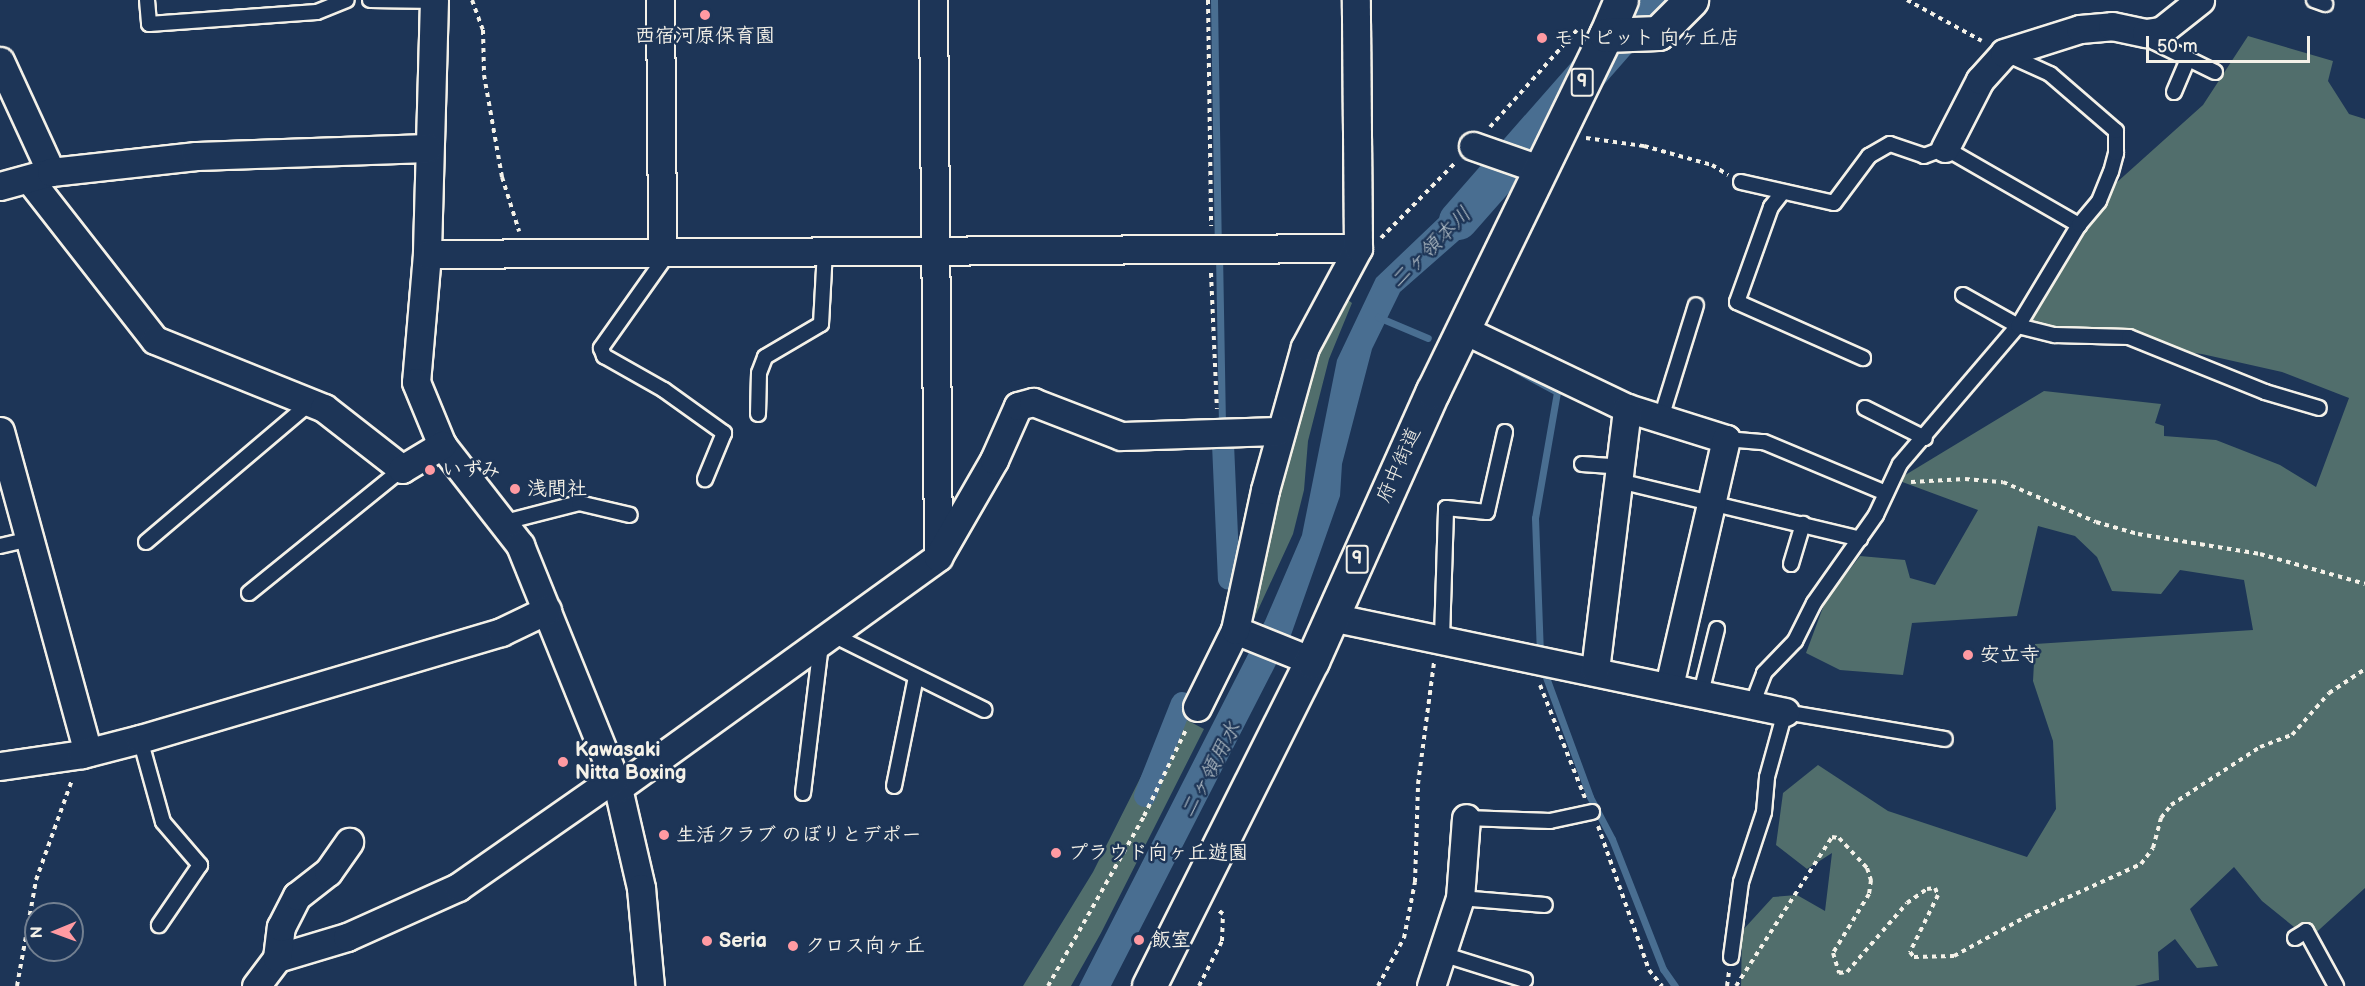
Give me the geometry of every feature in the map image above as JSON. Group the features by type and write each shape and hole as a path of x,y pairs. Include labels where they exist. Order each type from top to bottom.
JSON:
{"main road":[{"name":"府中街道","path":"1149,986 1298,656 1331,617 1538,169 1572,134 1591,32 1621,0"},
{"path":"1591,32 1644,35 1658,33 1671,25 1691,0"}],"street":[{"path":"660,0 665,252"},
{"path":"933,0 938,557"},
{"path":"1197,707 1240,632 1280,431 1305,347 1365,248 1356,0"},
{"path":"1945,148 1980,80 2004,53 2080,29 2112,26 2146,33 2161,31 2200,0"},
{"path":"436,1 428,148 427,254 416,382 442,446 505,522 520,545 616,783 641,888 650,986"},
{"path":"0,62 40,176 155,340 309,404 324,408 402,469 442,446"},
{"path":"1473,146 1538,169"},
{"path":"0,186 40,176 196,156 428,148"},
{"path":"427,254 1365,248"},
{"path":"1464,330 1627,408 1726,439 1669,686"},
{"path":"278,958 347,937 458,887 827,640 938,557 994,460 1018,406 1033,402 1120,436 1280,431"},
{"path":"1595,670 1627,408"},
{"path":"0,431 85,753"},
{"path":"0,766 85,753 140,739 501,632 547,610"},
{"path":"1331,617 1440,637 1785,712"},
{"path":"1240,632 1298,656"},
{"path":"1431,986 1460,898 1466,818"},
{"path":"256,986 278,958 281,927 297,896 328,872 349,843"}],"lane":[{"path":"147,0 149,24 293,7 317,12 347,0"},
{"path":"370,0 436,1"},
{"path":"2146,33 2154,42 2215,72"},
{"path":"1752,705 1764,673 1795,641 1814,603 1860,539 1900,464 1925,438 2018,326 2079,225 2099,201 2116,153 2116,131 2050,74 2004,53"},
{"path":"2174,92 2188,59"},
{"path":"1736,180 1782,193 1834,203 1869,156 1890,144 1924,156 1945,148 2079,225"},
{"path":"1782,193 1771,207 1737,302 1863,358"},
{"path":"758,414 759,373 765,357 821,324 825,251"},
{"path":"665,252 601,348 604,356 663,390 724,434 705,478"},
{"path":"1963,295 2018,326 2055,335 2129,337 2265,392 2319,408"},
{"path":"1661,418 1696,305"},
{"path":"146,542 309,404"},
{"path":"1864,408 1925,438"},
{"path":"1440,637 1446,508 1487,512 1505,432"},
{"path":"1726,439 1764,442 1888,488"},
{"path":"1582,464 1711,502 1860,539"},
{"path":"249,593 402,469"},
{"path":"505,522 579,503 630,515"},
{"path":"1791,564 1803,524"},
{"path":"0,546 30,539"},
{"path":"1701,693 1717,629"},
{"path":"803,793 827,640 916,677 984,710"},
{"path":"894,786 916,677"},
{"path":"1731,957 1741,882 1764,812 1767,777 1785,712 1945,739"},
{"path":"140,739 163,822 200,865 159,925"},
{"path":"1466,818 1550,821 1592,813"},
{"path":"1460,898 1545,905"},
{"path":"2295,938 2306,931 2336,986"},
{"path":"1443,954 1525,980"}],"path":[{"path":"472,0 483,30 484,75 502,177 526,254"},
{"path":"1208,0 1211,249 1218,434"},
{"path":"1907,0 2004,53"},
{"path":"1365,248 1591,32"},
{"path":"1572,134 1644,146 1712,165 1736,180"},
{"path":"1888,488 1965,479 2003,482 2096,522 2138,534 2260,554 2365,584"},
{"path":"1378,986 1404,938 1415,882 1418,783 1440,637"},
{"path":"1539,658 1563,748 1610,852 1649,970 1662,986"},
{"path":"1736,986 1832,837 1839,837 1867,868 1871,880 1869,894 1833,953 1839,973 1847,972 1907,903 1927,889 1935,888 1938,895 1910,952 1914,957 1954,956 2027,916 2141,864 2153,848 2161,818 2171,805 2260,747 2292,735 2329,693 2365,669"},
{"path":"1048,986 1144,816 1197,707"},
{"path":"17,986 36,880 85,753"},
{"path":"1199,986 1222,941 1222,914 1217,909"}],"green space":[{"path":"2248,36 2333,61 2328,81 2349,114 2365,119 2365,888 2309,939 2262,901 2234,867 2190,909 2218,966 2197,968 2175,939 2158,952 2159,980 2135,986 1741,986 1742,931 1773,897 1797,895 1825,911 1832,853 1807,869 1776,845 1783,793 1818,765 1888,811 2027,857 2056,809 2053,741 2033,681 2035,644 2253,630 2244,580 2180,570 2161,594 2112,591 2097,557 2075,536 2038,526 2017,616 1912,623 1903,675 1840,670 1806,653 1825,602 1860,556 1905,560 1910,578 1935,585 1978,510 1897,480 2044,391 2161,404 2155,423 2164,426 2164,436 2216,440 2280,465 2316,487 2349,398 2282,372 2202,354 2090,341 2023,322 2067,227 2203,105"},
{"path":"1340,294 1352,303 1329,359 1308,441 1304,490 1293,534 1252,623 1247,596 1316,352"},
{"path":"1173,713 1204,729 1101,933 1071,986 1023,986 1093,872"}],"water":[{"name":"二ヶ領用水","path":"1484,175 1501,186 1474,227 1400,292 1372,349 1342,464 1340,496 1291,635 1111,986 1079,986 1265,621 1302,535 1337,360 1376,278"}],"waterway":[{"path":"1214,0 1218,242"},
{"name":"二ヶ領本川","path":"1458,220 1651,0"},
{"path":"1219,253 1222,425"},
{"path":"1378,317 1428,338"},
{"path":"1515,369 1557,392 1535,518 1540,655"},
{"path":"1223,444 1229,579"},
{"path":"1543,669 1590,797 1612,839 1663,969 1675,986"},
{"path":"1145,796 1182,703"}],"place":[{"name":"西宿河原保育園","path":"705,15"},
{"name":"モトピット 向ヶ丘店","path":"1542,38"},
{"name":"いずみ","path":"430,470"},
{"name":"浅間社","path":"515,489"},
{"name":"安立寺","path":"1968,655"},
{"name":"Kawasaki Nitta Boxing","path":"563,762"},
{"name":"生活クラブ のぼりとデポー","path":"664,835"},
{"name":"プラウド向ヶ丘遊園","path":"1056,853"},
{"name":"飯室","path":"1139,940"},
{"name":"Seria","path":"707,941"},
{"name":"クロス向ヶ丘","path":"793,946"}]}
